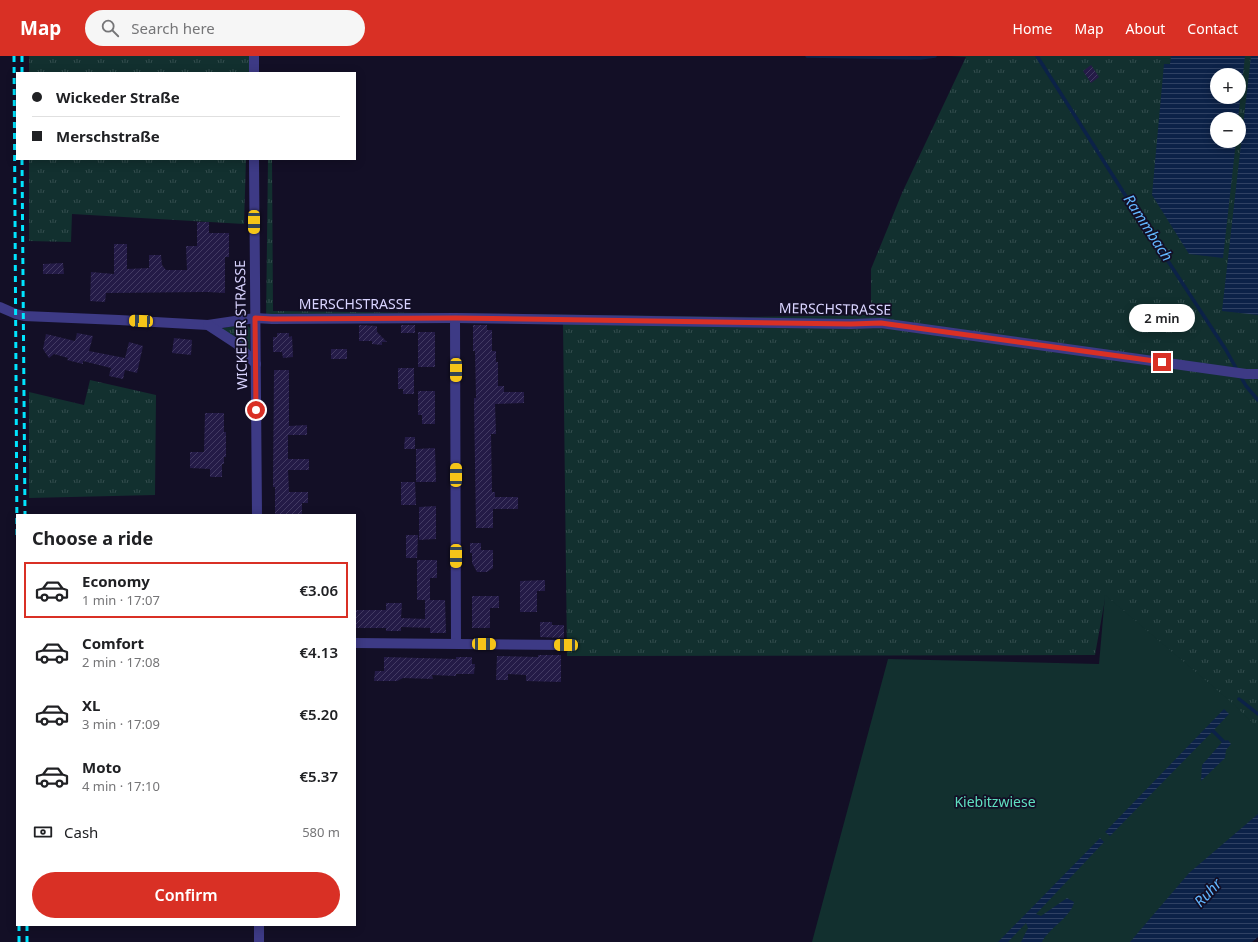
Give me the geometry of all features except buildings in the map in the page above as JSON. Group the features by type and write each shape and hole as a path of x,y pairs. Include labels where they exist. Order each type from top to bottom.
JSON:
{"street":[{"path":"254,56 254,72"},
{"name":"WICKEDER STRASSE","path":"254,160 257,514"},
{"name":"MERSCHSTRASSE","path":"0,307 24,316 208,325 255,318 455,318 851,324 881,323 1223,371 1258,374"},
{"path":"455,318 456,643"},
{"path":"208,325 236,344 256,364"},
{"path":"356,643 566,645"},
{"path":"259,926 259,942"}],"green space":[{"path":"29,56 250,56 249,72 29,72"},
{"path":"948,56 1258,56 1258,814 1214,696 1105,599 1095,655 567,656 563,323 266,323 268,160 272,160 273,311 751,317 871,315 871,269 902,193 966,57"},
{"path":"29,160 246,160 244,224 72,214 71,242 29,241"},
{"path":"246,324 250,328 250,352 222,330 223,328"},
{"path":"90,380 156,395 155,495 29,498 29,392 84,405"},
{"name":"Kiebitzwiese","path":"1105,595 1230,701 1258,728 1258,871 1184,942 812,942 888,659 1099,664"}],"water":[{"path":"1171,56 1245,56 1244,68 1210,68 1210,104 1240,104 1239,112 1210,112 1210,148 1235,148 1223,258 1189,254 1152,195 1164,64 1170,64"},
{"path":"1251,56 1258,56 1258,315 1222,311 1241,148 1246,148 1246,112 1245,112"},
{"path":"1224,709 1229,714 1213,731 1110,836 1105,832"},
{"path":"1228,740 1231,744 1226,750 1225,758 1201,781 1202,765 1223,741"},
{"name":"Ruhr","path":"1258,814 1258,937 1252,942 1130,942 1189,873"},
{"path":"1100,838 1104,842 1036,914 1041,916 1067,898 1074,902 1065,917 1049,932 1042,942 1021,942 1028,928 1026,923 1008,942 998,942"}],"waterway":[{"path":"807,56 920,58 935,56"},
{"name":"Rammbach","path":"1037,56 1226,350 1246,386 1258,400"},
{"path":"1239,699 1258,714"},
{"path":"1213,731 1223,741"}],"railway":[{"path":"14,56 17,514"},
{"path":"22,56 22,72"},
{"path":"22,160 25,514"},
{"path":"19,926 19,942"},
{"path":"27,926 27,942"}],"route":[{"path":"256,410 255,318 455,318 851,324 881,323 897,324 1162,362"}]}
